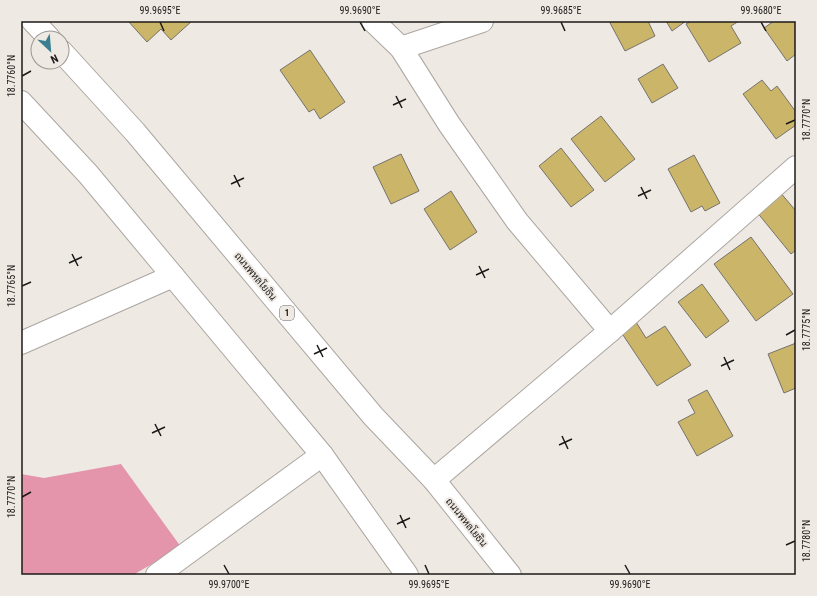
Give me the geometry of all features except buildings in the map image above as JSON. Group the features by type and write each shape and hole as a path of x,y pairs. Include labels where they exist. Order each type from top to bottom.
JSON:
{"main road":[{"path":"33,21 41,30"},
{"path":"373,21 401,48 449,124 517,221 610,331"},
{"path":"401,48 482,21"},
{"name":"ถนนพหลโยธิน","path":"70,61 135,132 373,416 434,480 510,575"},
{"path":"21,102 88,174 322,455 407,575"},
{"path":"434,480 610,331 796,167"},
{"path":"21,344 172,276"},
{"path":"156,575 322,455"}],"shaded area":[{"path":"121,464 181,547 133,575 21,575 21,474 44,478"}]}
